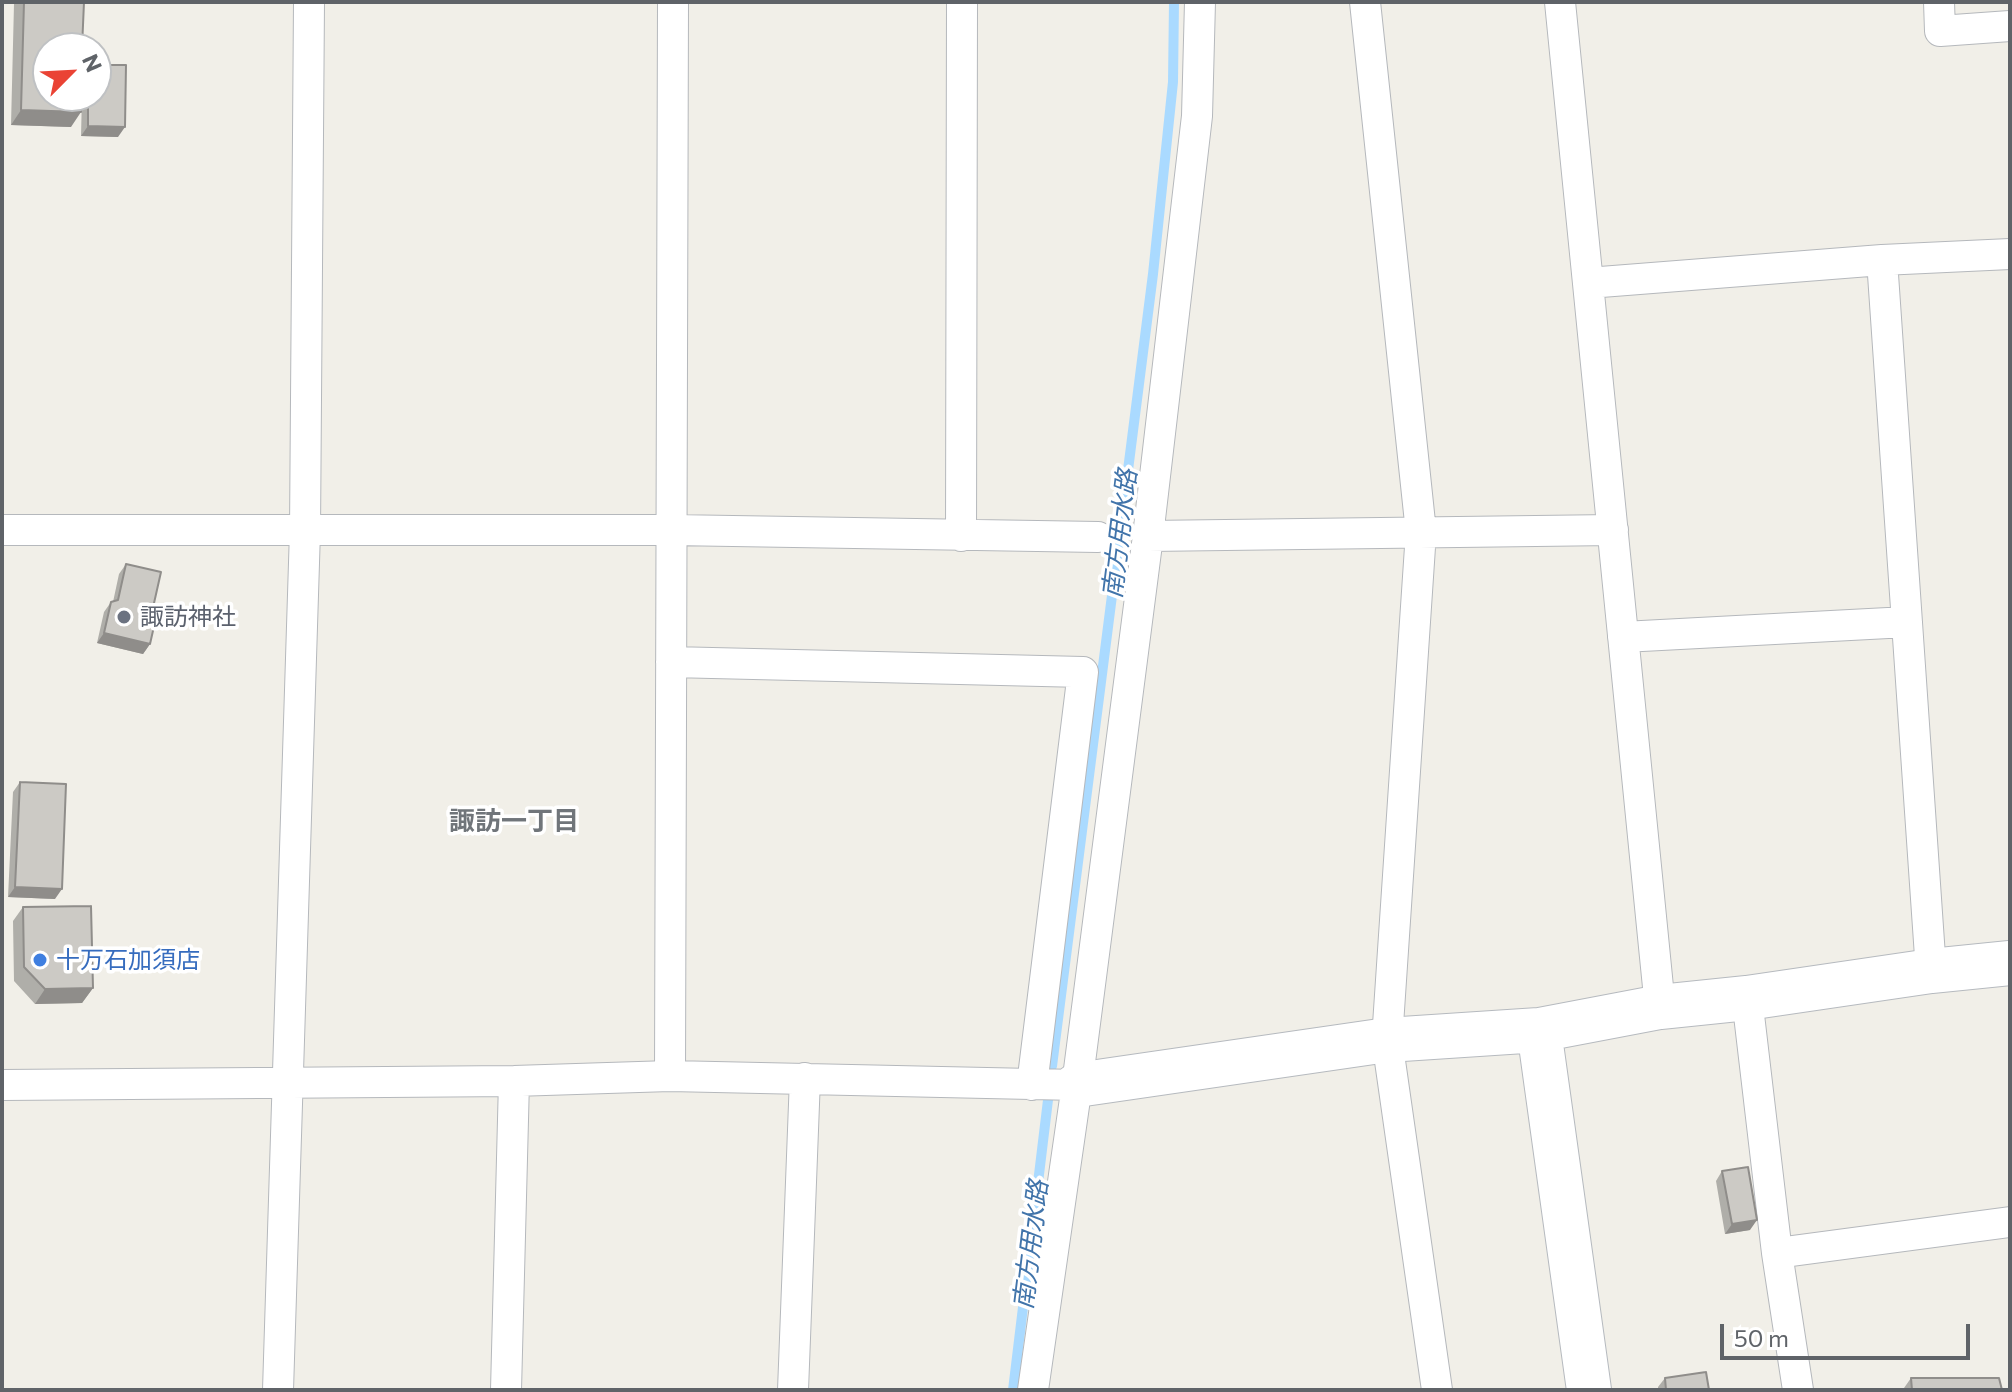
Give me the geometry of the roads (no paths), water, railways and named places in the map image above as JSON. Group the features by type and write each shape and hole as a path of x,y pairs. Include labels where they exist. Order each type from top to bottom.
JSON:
{"street":[{"path":"278,1390 305,531 309,2"},
{"path":"670,1076 673,2"},
{"path":"961,536 962,2"},
{"path":"1033,1390 1077,1085 1148,536 1197,116 1200,2"},
{"path":"1365,2 1421,532 1387,1040 1437,1390"},
{"path":"1560,2 1660,1007"},
{"path":"1939,2 1940,31 2010,26"},
{"path":"1588,283 1882,260 2010,254"},
{"path":"1882,260 1931,971"},
{"path":"2,530 672,530 1098,537"},
{"path":"1148,536 1613,530"},
{"path":"1623,637 1907,622"},
{"path":"671,662 1083,672 1032,1085"},
{"path":"2,1085 514,1081 670,1076 1077,1085 1387,1040 1539,1030 1660,1007 2010,963"},
{"path":"1747,998 1777,1253 1798,1390"},
{"path":"1539,1030 1589,1390"},
{"path":"793,1390 805,1078"},
{"path":"506,1390 514,1081"},
{"path":"1777,1253 2010,1222"}],"waterway":[{"name":"南方用水路","path":"1052,1066 1153,274 1173,82 1174,2"},
{"name":"南方用水路","path":"1013,1390 1048,1100"}],"place":[{"name":"諏訪神社","path":"124,617"},
{"name":"十万石加須店","path":"40,960"}],"district":[{"name":"諏訪一丁目","path":"514,821"}]}
